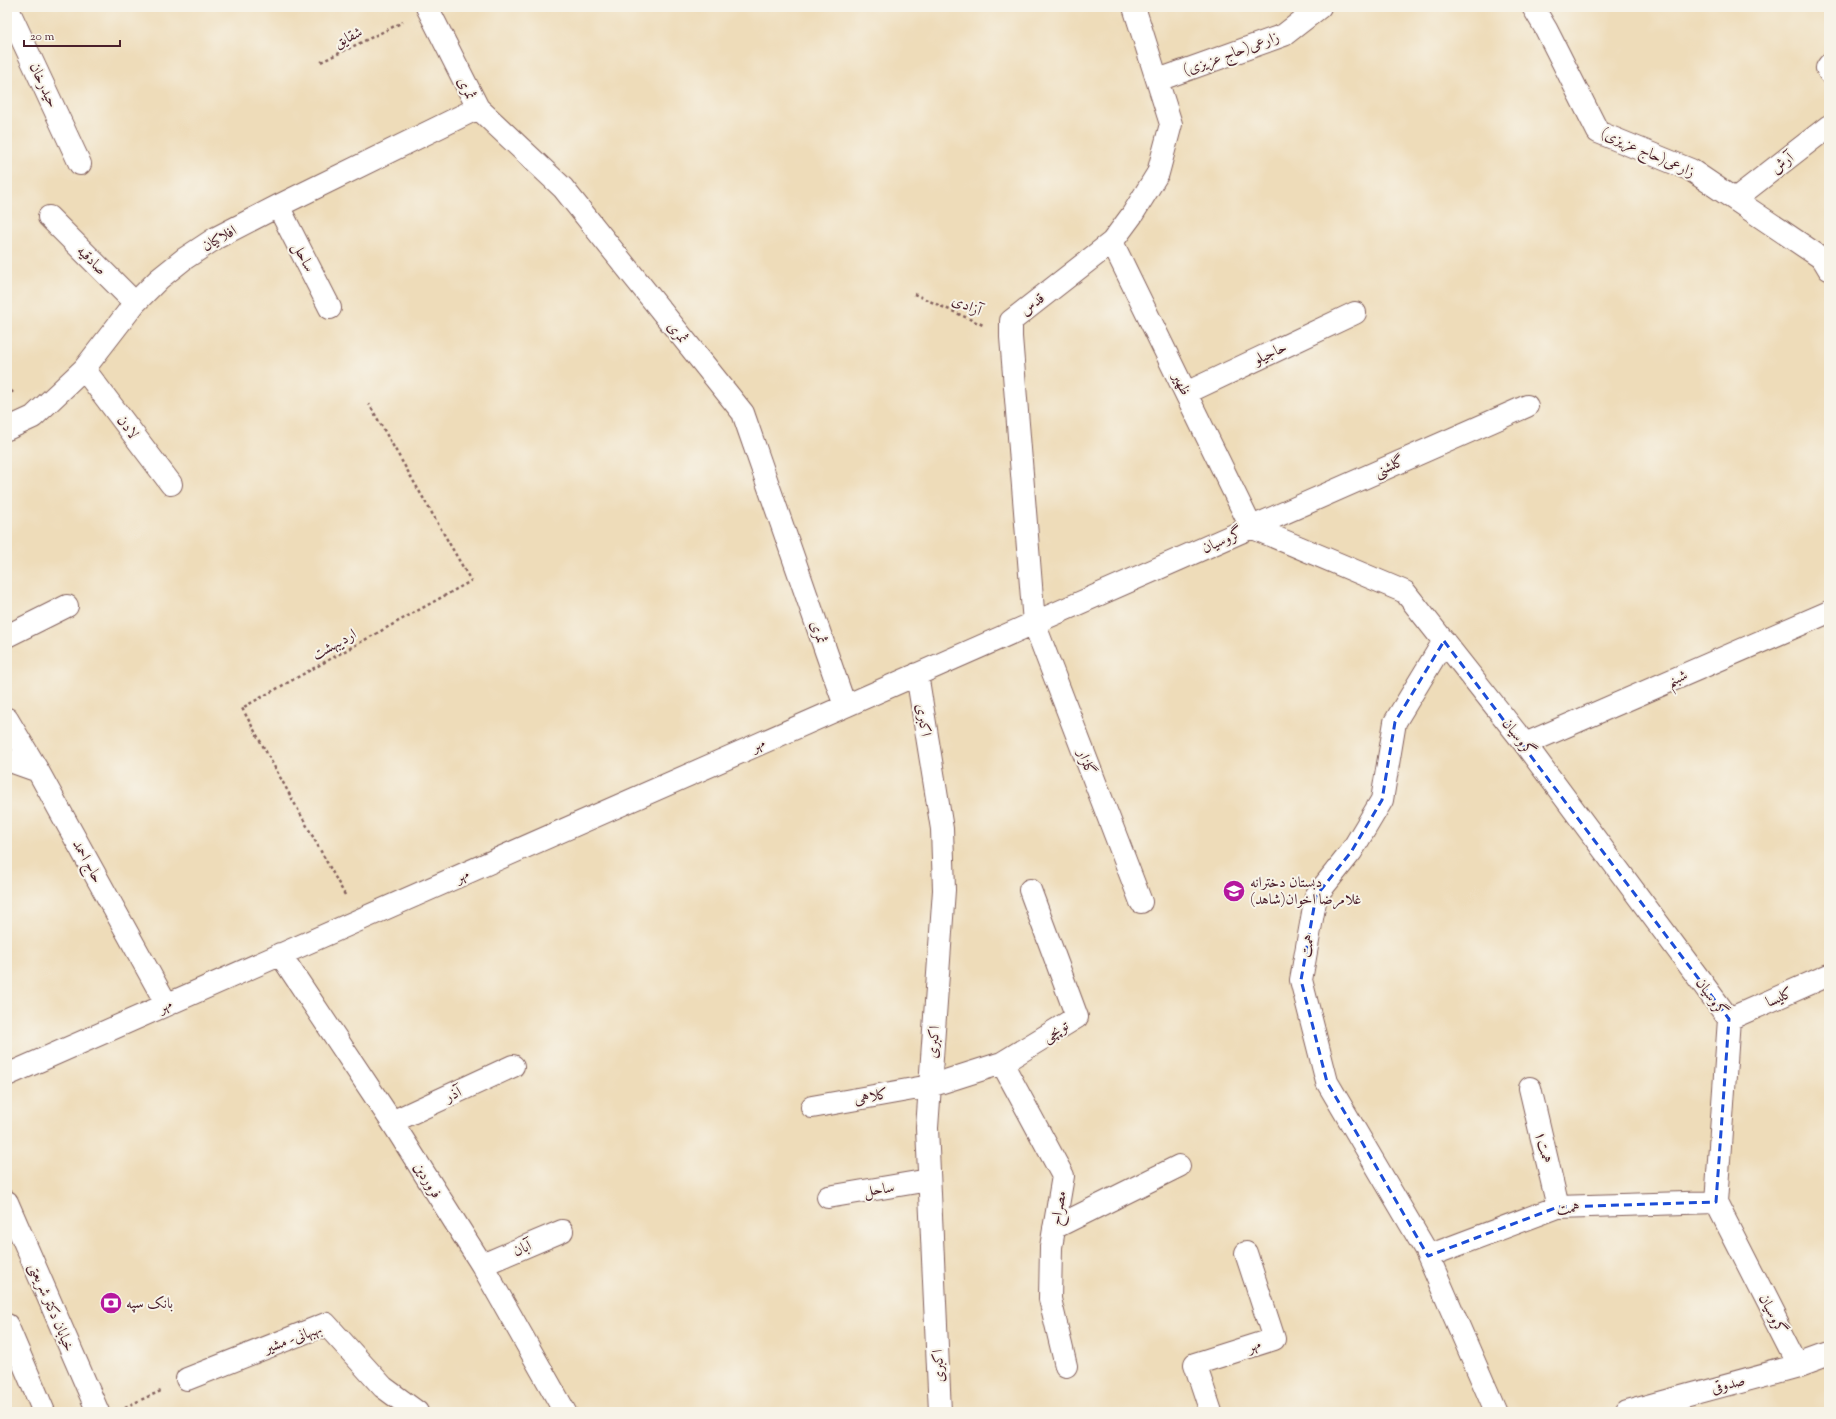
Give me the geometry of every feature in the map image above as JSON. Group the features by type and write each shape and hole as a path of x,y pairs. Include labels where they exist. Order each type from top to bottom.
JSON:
{"street":[{"name":"حیدرخان","path":"7,7 80,164"},
{"name":"قدس","path":"1034,623 1011,337 1011,321 1112,242 1132,215 1158,173 1171,124 1134,7"},
{"name":"زارعی(حاج عزیزی)","path":"1158,80 1284,35 1320,7"},
{"name":"زارعی(حاج عزیزی)","path":"1533,7 1546,29 1598,132 1691,170 1823,259 1829,269"},
{"name":"ثمری","path":"427,8 478,108 563,188 743,413 845,706"},
{"path":"1829,65 1827,68 1829,72"},
{"name":"افلاکیان","path":"7,429 33,417 84,369 134,303 159,279 184,259 216,238 278,206 478,108"},
{"name":"آرش","path":"1735,199 1829,126"},
{"name":"ساحل","path":"278,206 330,308"},
{"name":"صادقیه","path":"49,217 134,303"},
{"name":"ظهیر","path":"1112,242 1251,527"},
{"name":"حاجیلو","path":"1186,393 1355,313"},
{"name":"لادن","path":"84,369 171,484"},
{"name":"گلشنی","path":"1251,527 1527,406"},
{"name":"گروسیان","path":"917,674 1251,527 1405,592 1525,744 1729,1019 1716,1202 1799,1365"},
{"path":"7,636 67,606"},
{"name":"شبنم","path":"1525,744 1829,612"},
{"name":"گلزار","path":"1034,623 1141,902"},
{"name":"همت","path":"1444,640 1396,722 1382,800 1351,852 1316,896 1301,980 1327,1082 1428,1256 1496,1412"},
{"name":"مهر","path":"7,1075 917,674"},
{"name":"اکبری","path":"917,674 942,829 944,883 927,1128 940,1412"},
{"name":"حاج احمد","path":"7,719 38,771 167,1005"},
{"path":"7,760 38,771"},
{"name":"توپچی","path":"930,1086 1002,1063 1077,1017 1030,890"},
{"name":"فروردین","path":"280,954 392,1122 482,1265 566,1412"},
{"name":"کلیسا","path":"1729,1019 1829,975"},
{"name":"مصراح","path":"1002,1063 1063,1176 1051,1247 1050,1299 1066,1366"},
{"name":"آذر","path":"392,1122 513,1066"},
{"name":"کلاهی","path":"812,1107 930,1086"},
{"name":"همت۱","path":"1530,1088 1558,1207"},
{"path":"1054,1228 1179,1166"},
{"name":"ساحل","path":"828,1197 929,1180"},
{"name":"خیابان دکتر شریعتی","path":"7,1202 98,1412"},
{"name":"همت","path":"1428,1256 1558,1207 1716,1202"},
{"name":"آبان","path":"482,1265 562,1231"},
{"name":"مهر","path":"1211,1412 1195,1364 1274,1339 1246,1253"},
{"name":"بهبهانی- مشیر","path":"187,1379 326,1324 383,1387 417,1412"},
{"path":"7,1325 44,1412"},
{"name":"صدوقی","path":"1626,1412 1799,1365 1829,1354"}],"path":[{"name":"شقایق","path":"321,62 427,8"},
{"name":"آزادی","path":"914,294 1011,337"},
{"name":"اردیبهشت","path":"359,920 242,708 471,582 369,404"},
{"path":"120,1409 187,1379"}],"highlighted area":[{"path":"1444,641 1729,1019 1716,1202 1558,1207 1428,1256 1327,1082 1301,980 1316,896 1351,852 1382,800 1395,722"}],"place":[{"name":"دبستان دخترانه غلامرضا اخوان(شاهد)","path":"1234,891"},
{"name":"بانک سپه","path":"111,1303"}]}
